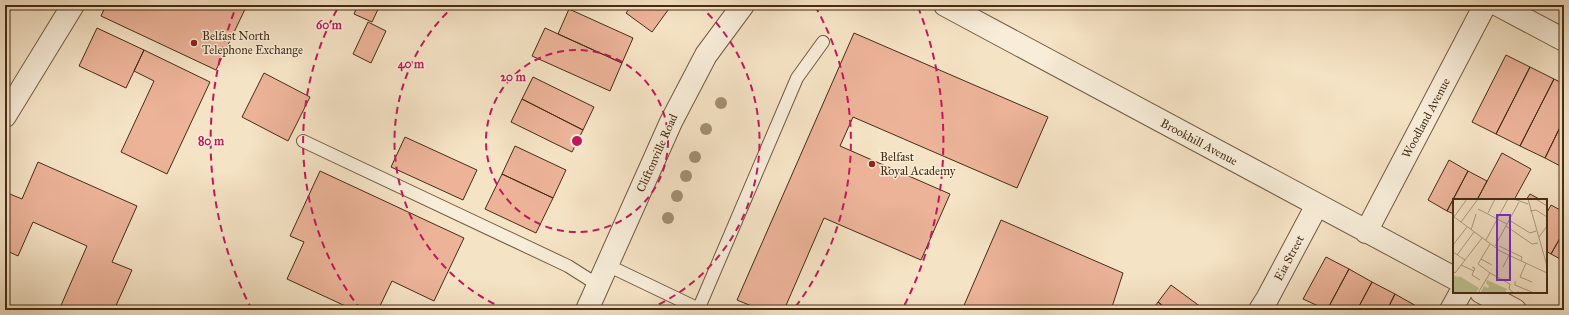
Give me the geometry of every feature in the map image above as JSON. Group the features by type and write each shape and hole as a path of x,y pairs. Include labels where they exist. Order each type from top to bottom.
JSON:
{"street":[{"path":"5,116 73,5"},
{"name":"Cliftonville Road","path":"587,310 671,122 706,55 744,5"},
{"name":"Brookhill Avenue","path":"945,5 1453,277"},
{"name":"Woodland Avenue","path":"1366,232 1485,5"},
{"path":"1498,5 1564,40"},
{"name":"Eia Street","path":"1260,310 1317,205"},
{"path":"1451,310 1460,293"},
{"path":"1483,293 1515,310"}],"lane":[{"path":"607,265 698,310 797,78 823,42"},
{"path":"303,141 568,266 598,285"}],"building":[{"name":"Belfast North Telephone Exchange","path":"106,5 247,5 216,70 101,16"},
{"path":"358,5 380,5 372,22 354,14"},
{"path":"632,5 671,6 652,32 626,13"},
{"path":"569,9 633,38 622,63 558,34"},
{"path":"368,22 386,31 371,63 353,54"},
{"path":"97,28 144,50 126,88 79,66"},
{"path":"545,28 622,63 610,91 532,56"},
{"name":"Belfast Royal Academy","path":"854,33 1048,117 1017,188 853,117 840,146 950,194 921,260 824,218 784,310 761,310 737,300"},
{"path":"144,50 210,82 167,174 121,152 154,81 134,71"},
{"path":"1506,55 1530,67 1496,134 1472,122"},
{"path":"1530,67 1554,79 1520,146 1496,134"},
{"path":"264,73 310,97 288,141 242,117"},
{"path":"533,77 594,107 583,130 522,99"},
{"path":"1554,79 1564,84 1564,119 1545,158 1520,146"},
{"path":"522,99 583,130 572,152 511,122"},
{"path":"1564,119 1564,168 1545,158"},
{"path":"405,137 477,170 463,200 391,167"},
{"path":"515,146 566,170 553,198 502,174"},
{"path":"1502,153 1531,169 1515,199 1478,199"},
{"path":"1449,160 1468,171 1447,211 1428,200"},
{"path":"38,162 137,206 112,262 132,270 114,310 59,310 87,246 33,222 18,256 5,250 5,192 22,199"},
{"path":"320,171 464,238 434,301 392,281 378,310 354,310 287,279 304,242 290,236"},
{"path":"1468,171 1487,181 1478,199 1453,199"},
{"path":"502,174 553,198 536,233 485,209"},
{"path":"1530,194 1539,199 1527,199"},
{"path":"1453,200 1453,214 1447,211"},
{"path":"1551,205 1564,212 1564,231 1551,254 1547,252 1547,212"},
{"path":"1001,220 1123,273 1111,310 962,310"},
{"path":"1564,231 1564,261 1551,254"},
{"path":"1326,257 1349,269 1327,310 1303,299"},
{"path":"1349,269 1372,282 1357,310 1327,310"},
{"path":"1372,282 1395,294 1387,310 1357,310"},
{"path":"1171,285 1205,310 1168,310 1158,302"},
{"path":"1395,294 1418,307 1417,310 1387,310"},
{"path":"1158,302 1168,310 1152,310"}],"place":[{"name":"Belfast North Telephone Exchange","path":"194,43"},
{"name":"Belfast Royal Academy","path":"872,164"}]}
